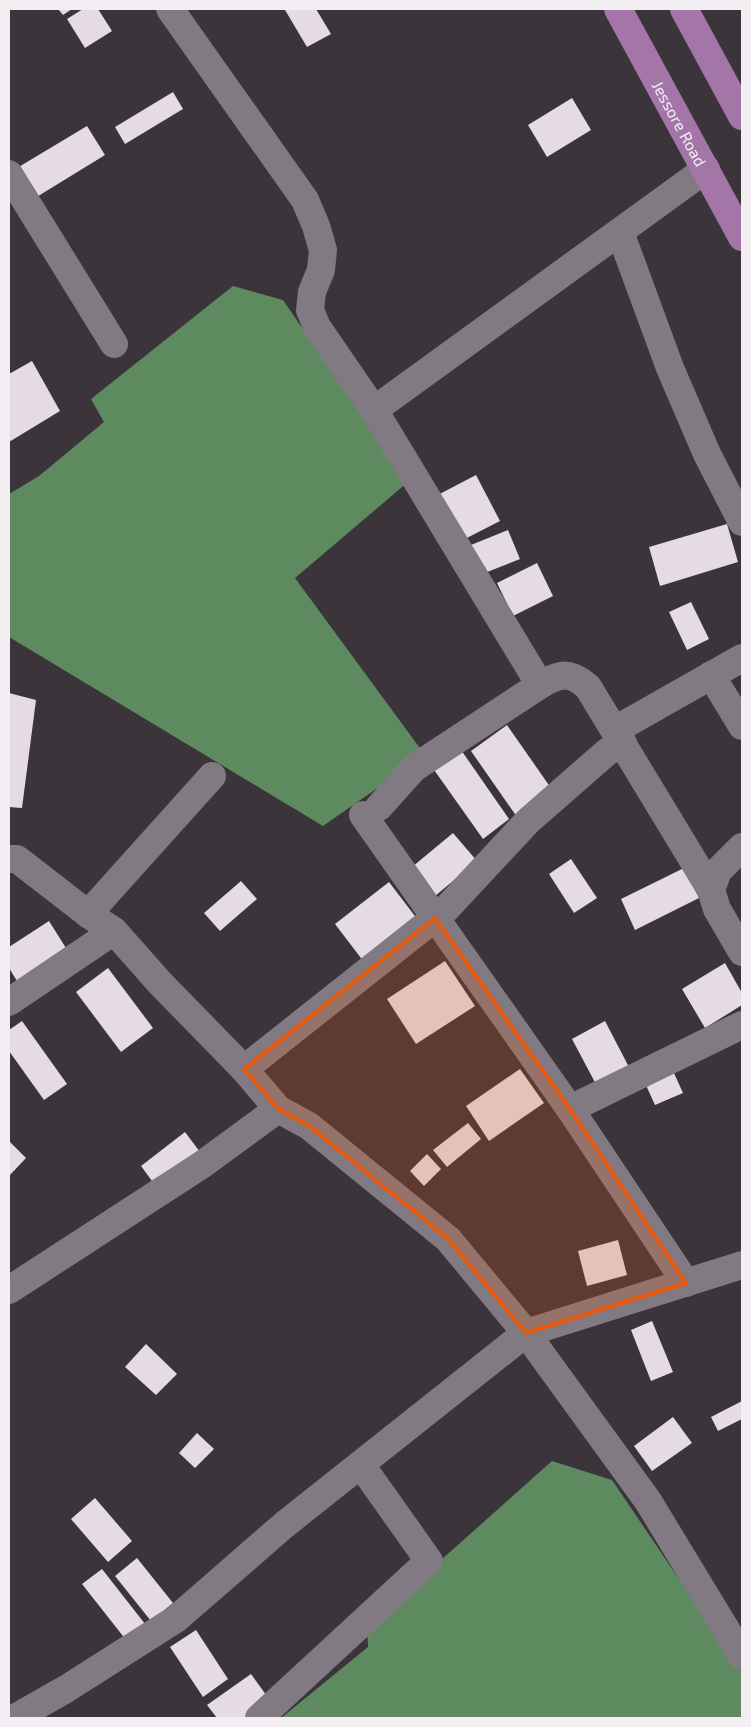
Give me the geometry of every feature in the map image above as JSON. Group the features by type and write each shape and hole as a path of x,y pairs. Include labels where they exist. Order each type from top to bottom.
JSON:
{"highway":[{"name":"Jessore Road","path":"618,9 742,236"},
{"path":"684,9 742,116"}],"street":[{"path":"177,11 305,200 316,226 323,250 321,270 312,292 310,310 317,328 374,410 540,685"},
{"path":"374,410 706,170"},
{"path":"9,174 114,344"},
{"path":"620,232 670,368 707,454 742,522"},
{"path":"244,1069 446,909 528,821 607,752 619,737 710,675 742,658"},
{"path":"686,1283 570,1109 435,918 371,811 414,768 540,685 564,674 579,678 588,687 712,890 717,909 742,952"},
{"path":"710,675 742,726"},
{"path":"88,914 212,776"},
{"path":"712,890 718,871 742,847"},
{"path":"9,860 17,859 88,914 114,931 160,983 244,1069 278,1109 309,1126 448,1239 526,1333 648,1501 742,1656"},
{"path":"9,1002 114,931"},
{"path":"570,1109 742,1025"},
{"path":"9,1290 203,1164 278,1109"},
{"path":"15,1718 66,1689 176,1619 284,1525 526,1333 742,1265"},
{"path":"259,1718 429,1561 361,1465"}],"highlighted area":[{"path":"435,918 570,1109 686,1283 526,1333 448,1239 309,1126 278,1109 244,1069"}],"shaded area":[{"path":"233,286 283,300 408,482 295,578 425,755 323,826 9,637 9,494 39,476 104,422 91,399"},
{"path":"552,1461 612,1480 742,1672 742,1718 281,1718 368,1647 367,1626"}],"building":[{"path":"58,9 72,9 63,15"},
{"path":"83,9 98,9 112,31 85,48 67,19"},
{"path":"316,9 331,34 307,47 285,10"},
{"path":"173,92 183,109 125,144 115,127"},
{"path":"572,98 591,130 547,157 528,125"},
{"path":"87,126 105,155 35,198 17,168"},
{"path":"32,361 60,411 9,442 9,374"},
{"path":"476,475 500,521 457,543 434,497"},
{"path":"727,524 738,562 660,586 649,547"},
{"path":"508,530 520,559 477,576 466,547"},
{"path":"537,563 553,596 513,616 497,583"},
{"path":"691,602 709,639 687,650 669,612"},
{"path":"9,693 36,700 22,808 9,807"},
{"path":"507,725 553,791 517,817 471,751"},
{"path":"459,747 509,819 483,839 432,767"},
{"path":"453,833 477,861 429,901 406,872"},
{"path":"571,859 597,898 574,913 549,874"},
{"path":"684,868 699,898 635,930 621,899"},
{"path":"241,881 257,899 220,931 204,913"},
{"path":"389,882 421,924 367,966 335,924"},
{"path":"49,921 71,956 22,989 9,968 9,947"},
{"path":"445,961 475,1006 416,1044 387,999"},
{"path":"725,963 742,993 742,1005 705,1028 682,989"},
{"path":"108,968 153,1028 121,1052 76,992"},
{"path":"22,1021 67,1084 44,1100 9,1051 9,1030"},
{"path":"605,1021 631,1071 598,1088 572,1039"},
{"path":"520,1069 544,1103 489,1141 466,1106"},
{"path":"673,1071 683,1093 655,1105 645,1083"},
{"path":"468,1123 481,1139 447,1167 433,1150"},
{"path":"185,1132 200,1152 155,1185 141,1166"},
{"path":"9,1141 26,1158 9,1176"},
{"path":"427,1154 441,1169 424,1186 410,1171"},
{"path":"618,1240 627,1275 587,1286 578,1251"},
{"path":"652,1321 673,1372 651,1381 631,1330"},
{"path":"146,1344 177,1374 156,1395 125,1367"},
{"path":"742,1401 742,1419 718,1431 711,1417"},
{"path":"673,1417 692,1443 652,1471 634,1446"},
{"path":"197,1433 214,1449 195,1468 179,1453"},
{"path":"95,1498 132,1541 108,1562 71,1519"},
{"path":"137,1558 173,1603 151,1621 115,1576"},
{"path":"102,1569 149,1629 130,1645 82,1584"},
{"path":"196,1630 228,1679 203,1697 170,1647"},
{"path":"251,1674 272,1703 251,1718 217,1718 207,1705"}]}
